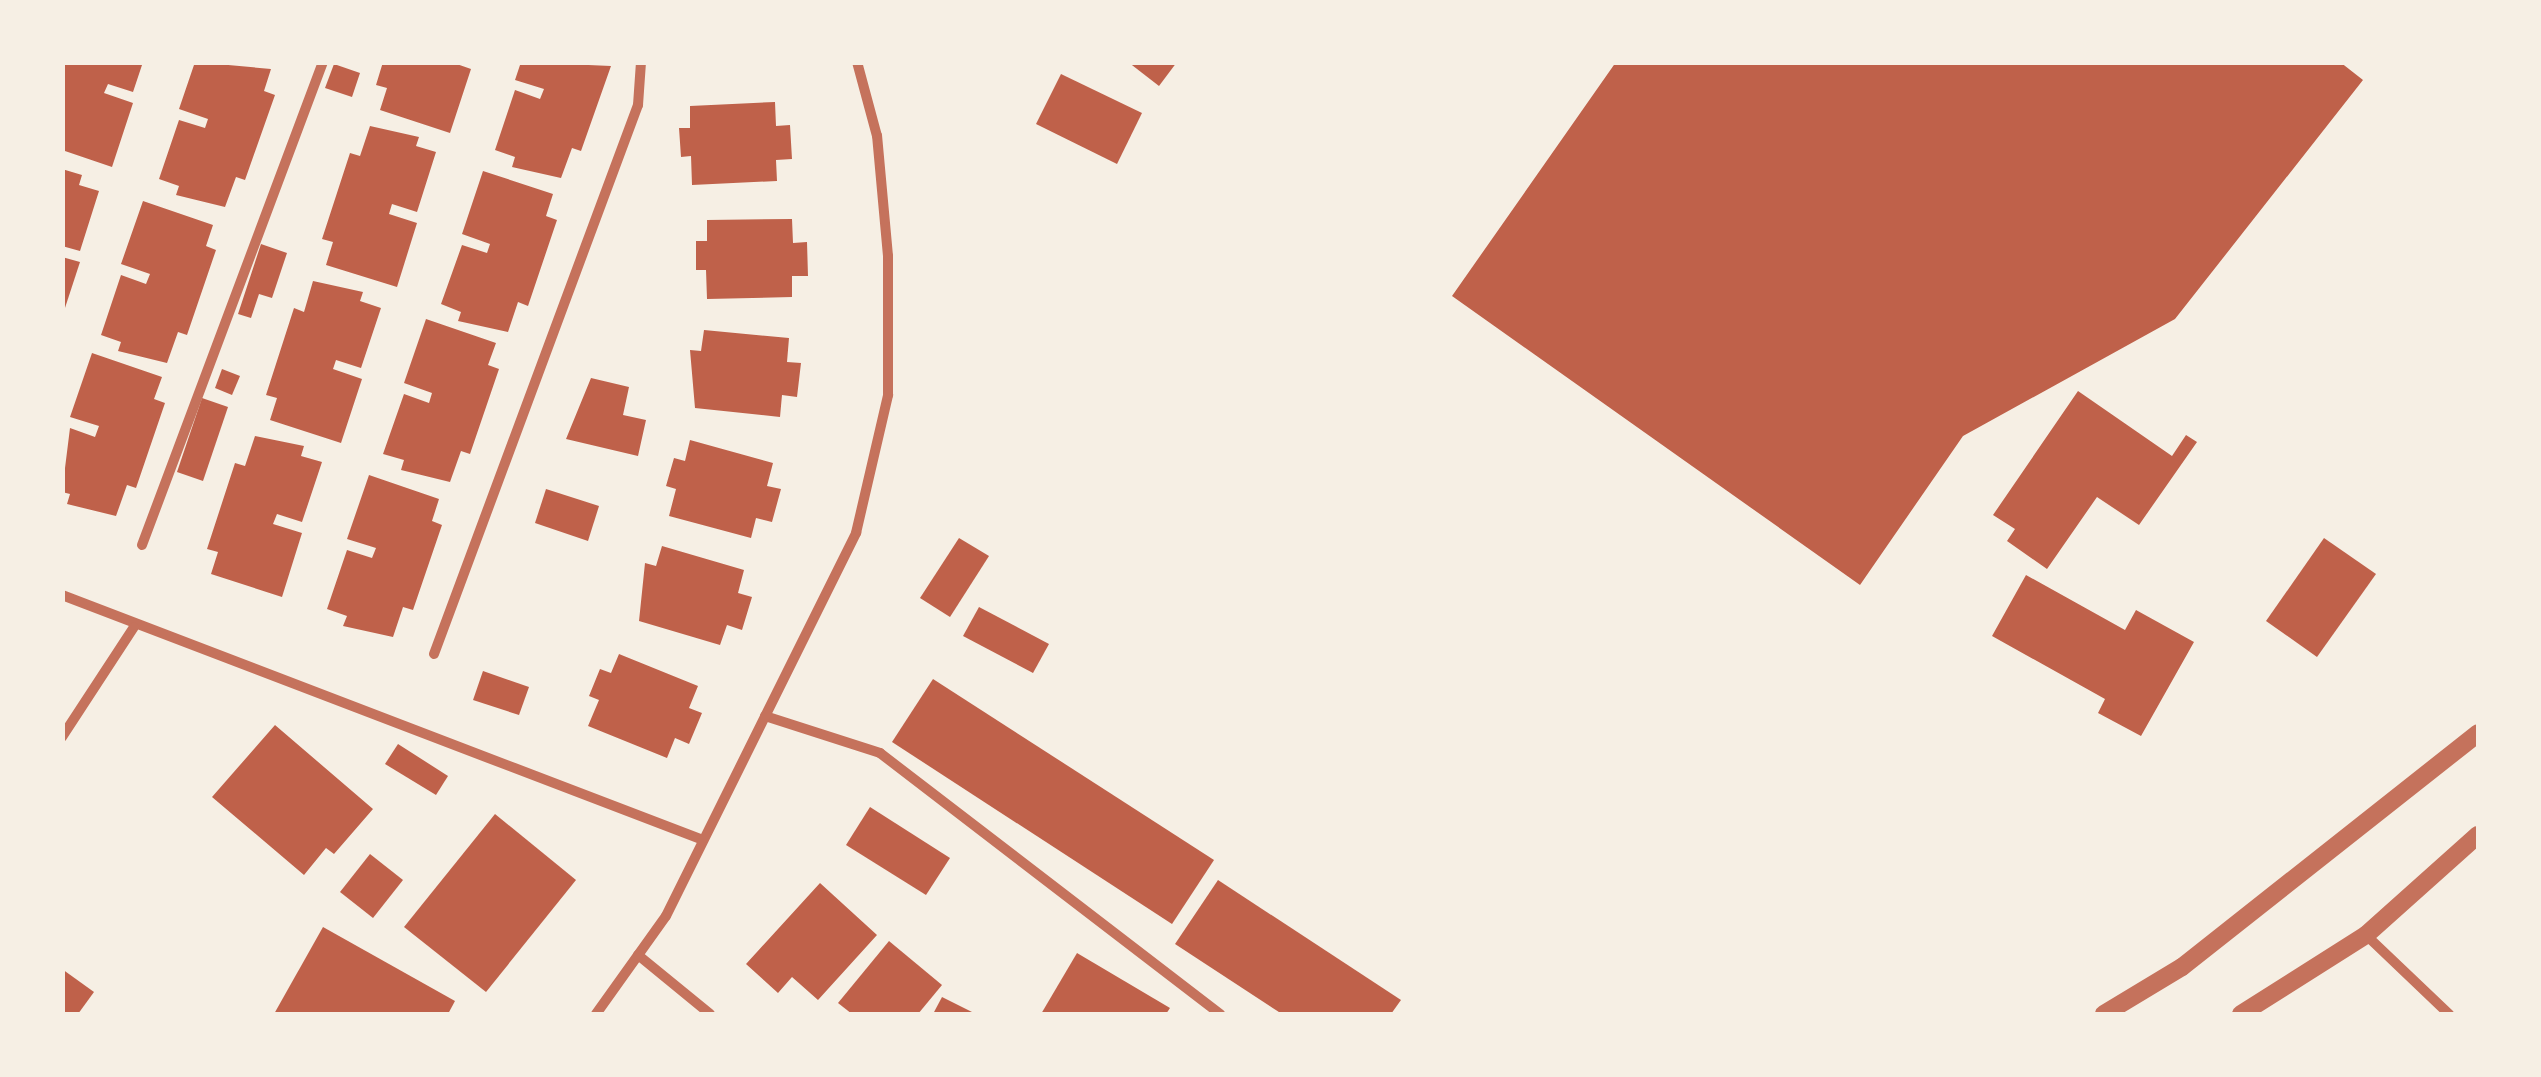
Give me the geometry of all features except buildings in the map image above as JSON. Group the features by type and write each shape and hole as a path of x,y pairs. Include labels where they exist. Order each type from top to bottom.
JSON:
{"street":[{"path":"142,545 323,62"},
{"path":"434,654 638,105 640,62"},
{"path":"596,1014 638,955 703,840 856,533 888,395 888,256 877,136 858,62"},
{"path":"62,595 134,627 703,840"},
{"path":"62,736 134,627"},
{"path":"764,716 880,753 1220,1014"},
{"path":"2104,1014 2182,967 2478,734"},
{"path":"2241,1014 2366,934 2478,835"},
{"path":"2366,934 2449,1014"},
{"path":"638,955 710,1014"}]}
